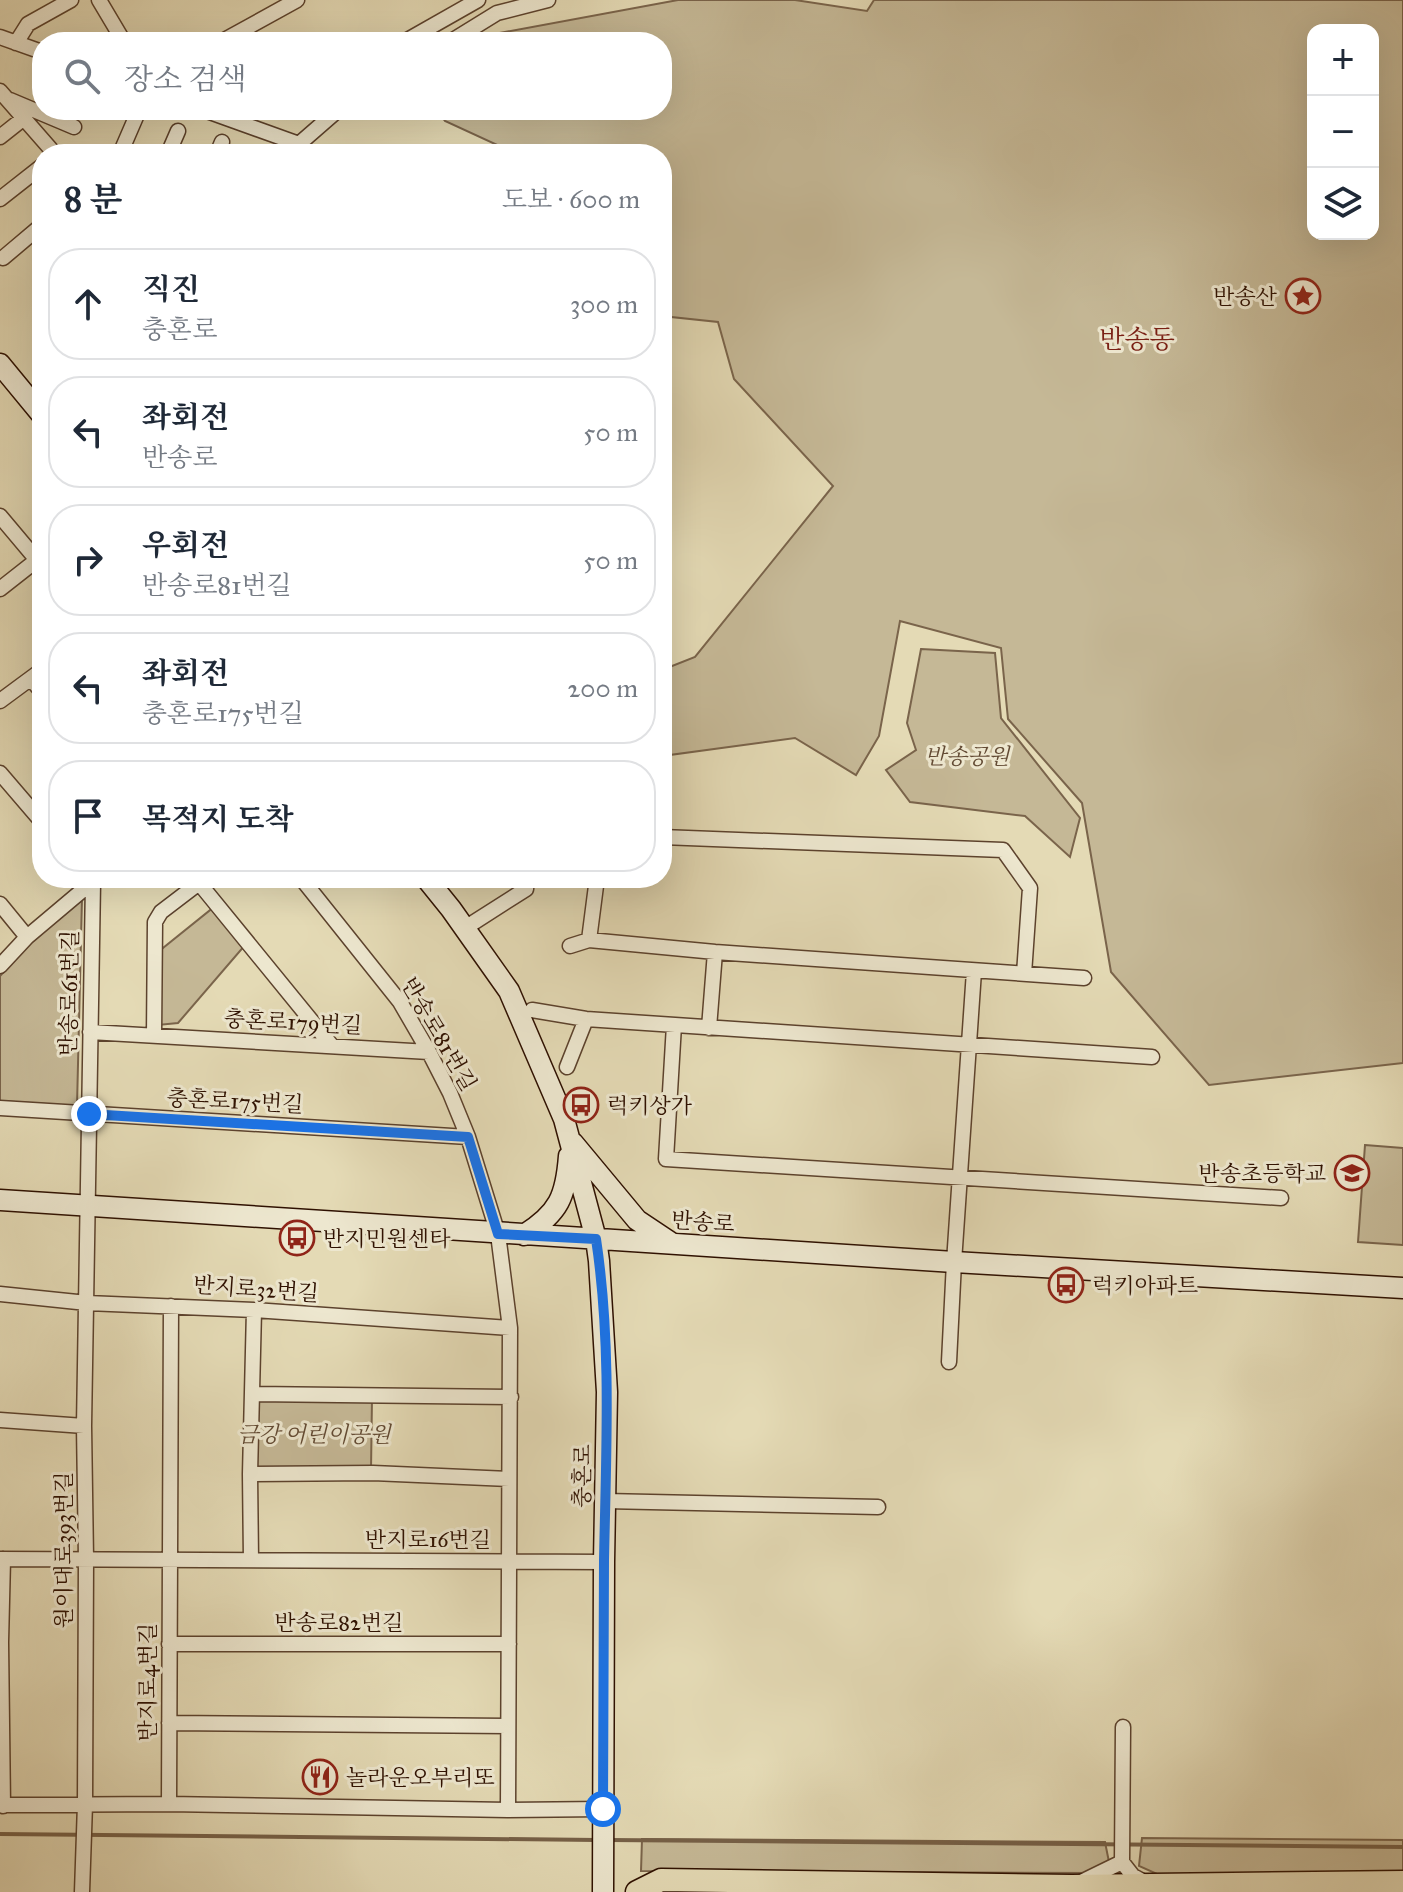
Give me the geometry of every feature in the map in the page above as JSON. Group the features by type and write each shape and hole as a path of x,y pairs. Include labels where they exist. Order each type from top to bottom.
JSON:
{"main road":[{"path":"637,1892 661,1880 1072,1886 1403,1882"}],"street":[{"path":"16,43 28,24 71,0"},
{"path":"99,0 118,32"},
{"path":"239,32 297,0"},
{"path":"422,32 478,0"},
{"path":"466,32 497,13 548,0"},
{"path":"0,37 32,49"},
{"path":"3,95 46,144"},
{"path":"3,95 32,108"},
{"path":"0,137 24,118"},
{"path":"58,120 74,127"},
{"path":"124,144 135,120"},
{"path":"228,120 284,144"},
{"path":"301,144 327,120"},
{"path":"172,144 178,131"},
{"path":"0,199 32,174"},
{"path":"3,258 32,233"},
{"path":"0,364 32,392"},
{"path":"0,516 32,552"},
{"path":"0,589 32,567"},
{"path":"0,701 32,678"},
{"path":"0,773 32,810"},
{"path":"672,837 1003,850 1030,888 1024,974"},
{"path":"0,966 27,937 83,888"},
{"name":"반송로61번길","path":"88,1207 93,888"},
{"path":"154,1036 155,922 161,912 188,888"},
{"path":"204,888 332,1046"},
{"name":"반송로81번길","path":"309,888 400,1002 429,1052 468,1137 498,1234"},
{"name":"충혼로","path":"434,888 509,991 564,1119 596,1239 607,1392 603,1892"},
{"path":"465,928 526,888"},
{"path":"589,940 596,888"},
{"path":"0,904 27,937"},
{"path":"570,946 589,940 1084,978"},
{"path":"709,1028 715,952"},
{"path":"949,1362 974,971"},
{"path":"532,1010 586,1019 1152,1057"},
{"path":"567,1067 586,1019"},
{"path":"674,1025 666,1159 1281,1198"},
{"name":"충혼로179번길","path":"90,1032 429,1052"},
{"name":"충혼로175번길","path":"0,1108 468,1137"},
{"name":"충혼로","path":"524,1235 541,1224 565,1190 570,1140"},
{"name":"충혼로","path":"570,1140 637,1220 674,1244"},
{"name":"반송로","path":"0,1200 498,1234 1403,1288"},
{"name":"원이대로393번길","path":"82,1892 88,1207"},
{"path":"498,1234 510,1328 508,1810"},
{"name":"반지로32번길","path":"0,1294 87,1303 254,1310 510,1328"},
{"path":"170,1560 171,1306"},
{"path":"251,1560 254,1310"},
{"path":"253,1394 511,1397"},
{"path":"0,1420 84,1426"},
{"path":"250,1474 373,1473 509,1479"},
{"path":"605,1501 878,1507"},
{"path":"1,1559 2,1806 169,1804 604,1813"},
{"name":"반지로16번길","path":"1,1559 604,1562"},
{"name":"반지로4번길","path":"169,1804 170,1560"},
{"name":"반송로82번길","path":"169,1644 509,1644"},
{"path":"169,1723 508,1726"},
{"path":"1123,1727 1122,1862 1133,1876 1149,1885"},
{"path":"1072,1886 1122,1862"}],"green space":[{"path":"678,0 795,0 867,11 874,0 1403,0 1403,1063 1209,1085 1111,972 1082,803 1008,719 1001,648 900,621 879,736 856,775 795,738 672,755 672,666 695,657 833,486 734,379 718,322 672,317 672,144 495,144 444,120 672,120 672,32 505,32"},
{"name":"반송공원","path":"921,649 995,653 1001,718 1080,818 1070,857 1025,816 910,802 886,770 916,750 907,723"},
{"path":"82,898 77,1106 0,1101 0,976 31,942"},
{"path":"214,907 246,944 178,1023 158,1025 158,952"},
{"path":"1365,1145 1403,1148 1403,1245 1358,1242"},
{"name":"금강 어린이공원","path":"256,1398 372,1398 371,1470 256,1471"},
{"path":"1142,1838 1403,1840 1403,1874 1157,1874 1139,1866"},
{"path":"642,1839 1105,1842 1109,1862 1099,1873 641,1871"}],"waterway":[{"path":"0,1834 597,1840"},
{"path":"609,1840 1403,1847"}],"place":[{"name":"반송산","path":"1303,296"},
{"name":"럭키상가","path":"581,1105"},
{"name":"반송초등학교","path":"1352,1173"},
{"name":"반지민원센타","path":"297,1238"},
{"name":"럭키아파트","path":"1066,1285"},
{"name":"놀라운오부리또","path":"320,1777"}],"district":[{"name":"반송동","path":"1137,339"}],"route":[{"path":"89,1114 468,1137 498,1234 596,1239 607,1392 603,1809"}]}
